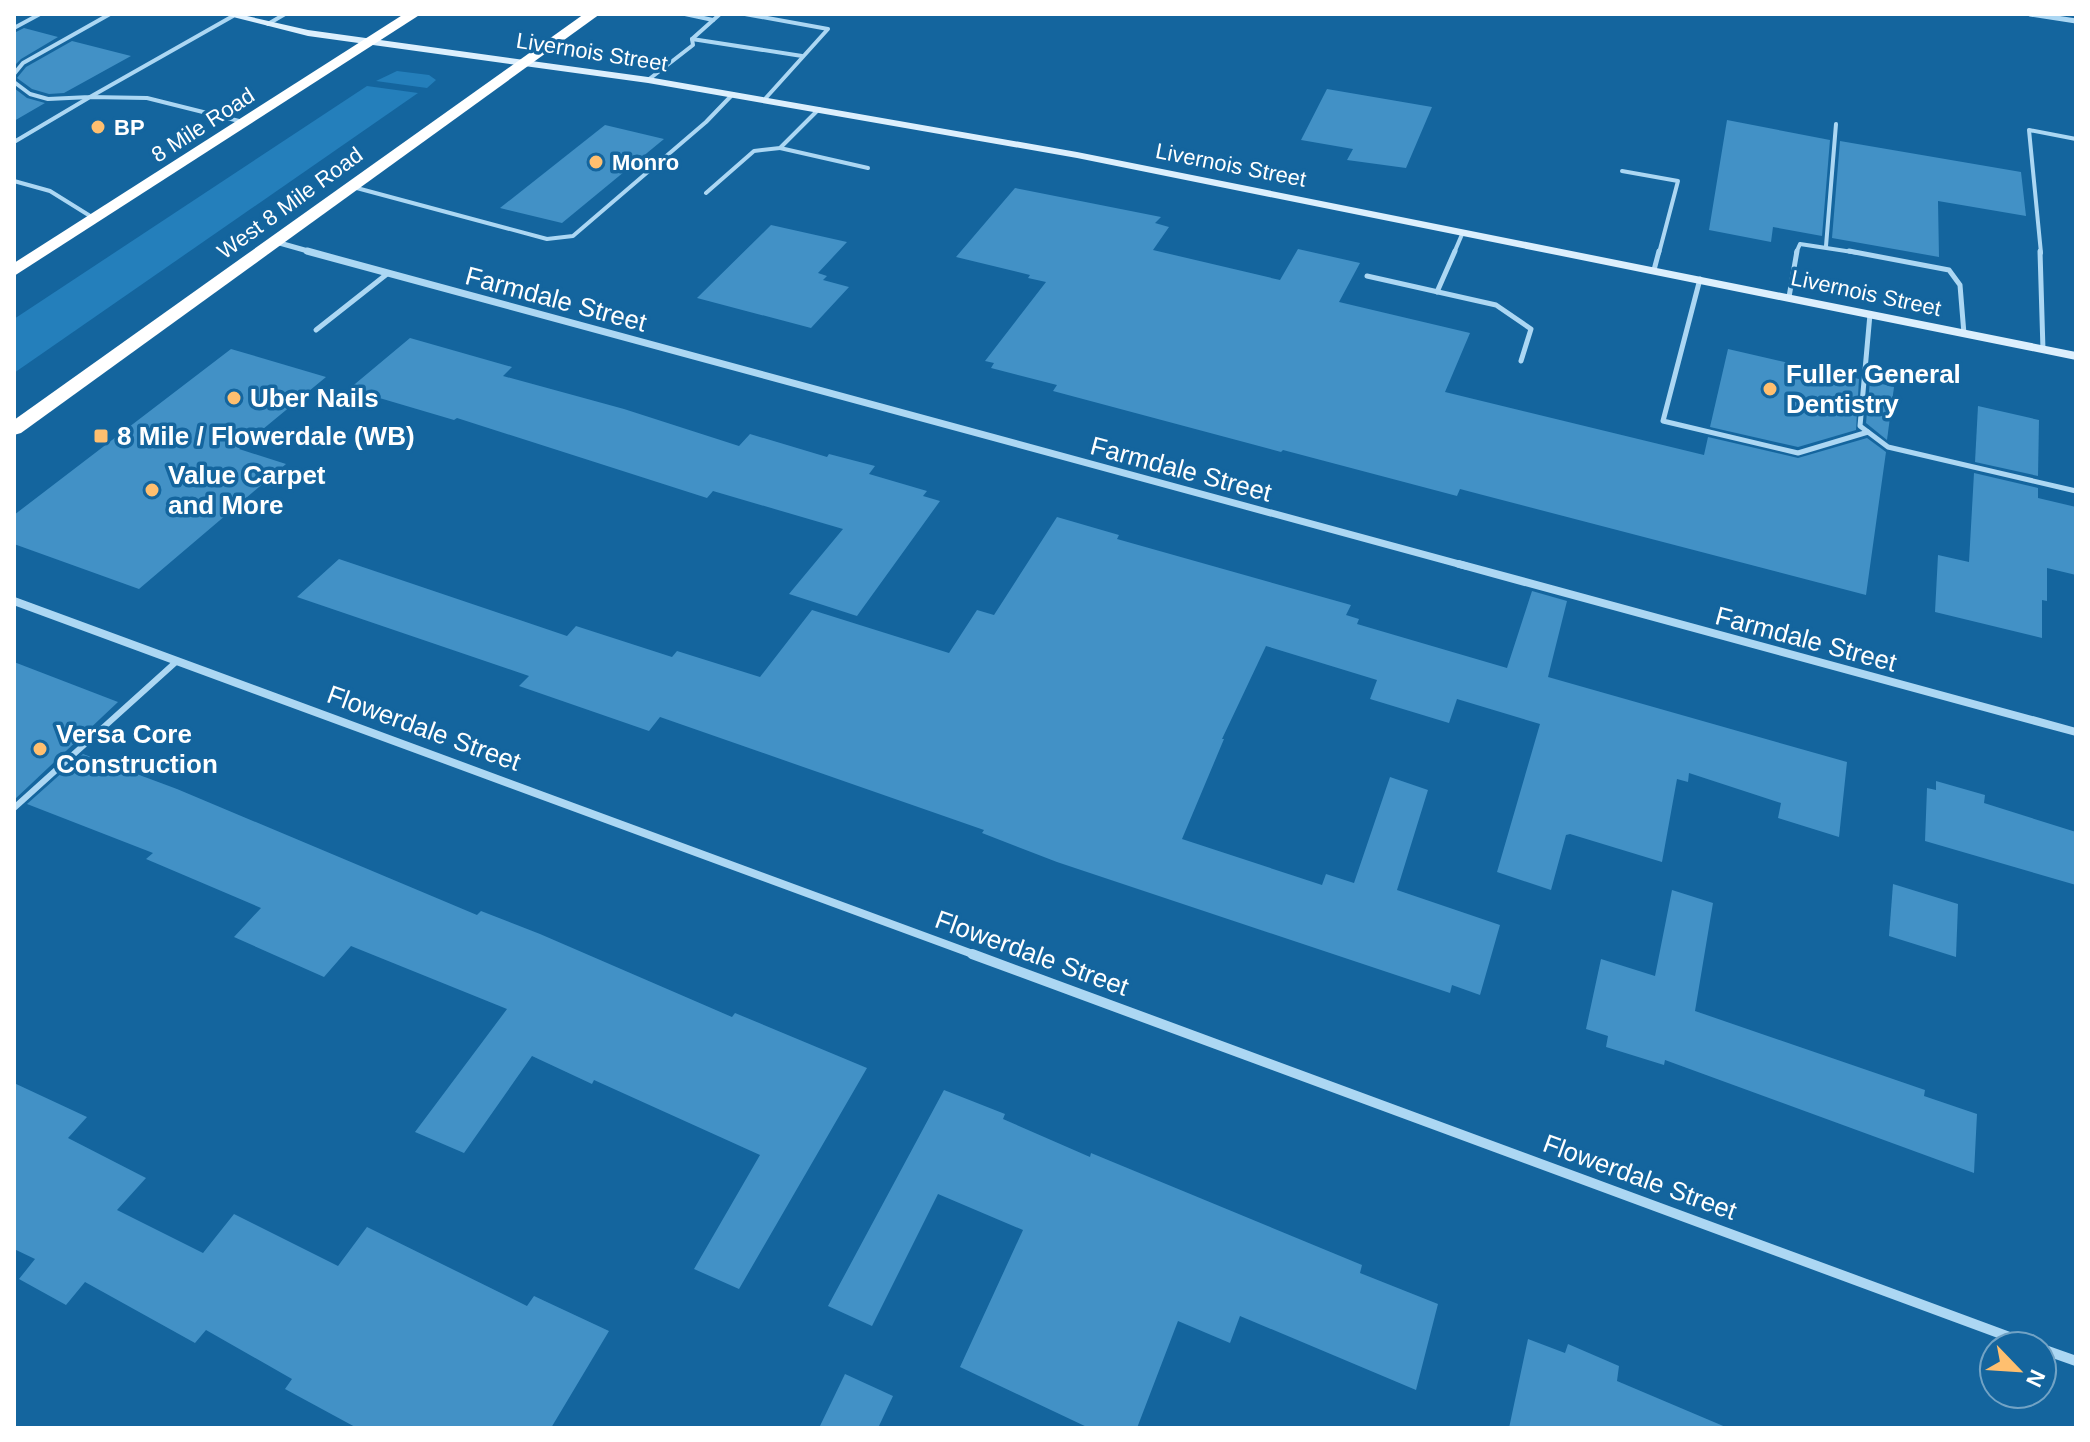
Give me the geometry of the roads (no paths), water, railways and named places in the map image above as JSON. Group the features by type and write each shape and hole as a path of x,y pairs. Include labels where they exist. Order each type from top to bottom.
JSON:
{"highway":[{"name":"8 Mile Road","path":"14,271 414,14"},
{"name":"West 8 Mile Road","path":"14,429 593,14"}],"street":[{"path":"2030,14 2076,21"},
{"name":"Livernois Street","path":"230,15 373,42 733,94 1077,155 2076,356"},
{"name":"Farmdale Street","path":"276,242 2076,732"},
{"name":"Flowerdale Street","path":"14,601 1991,1330"}],"lane":[{"path":"14,28 40,14"},
{"path":"14,74 23,63 110,14"},
{"path":"268,24 285,14"},
{"path":"685,14 713,20"},
{"path":"692,39 720,14"},
{"path":"745,14 828,29 764,100"},
{"path":"782,21 789,14"},
{"path":"14,142 230,15"},
{"path":"692,39 802,56"},
{"path":"648,80 693,45 692,39"},
{"path":"14,82 30,94 48,99 147,98 246,123"},
{"path":"353,187 547,239 573,236 706,122 733,94"},
{"path":"780,148 819,109"},
{"path":"1826,246 1836,124"},
{"path":"2043,350 2043,278 2029,130 2076,139"},
{"path":"706,193 754,151 780,148 868,168"},
{"path":"1622,171 1678,181 1654,270"},
{"path":"14,181 50,191 95,219"},
{"path":"1437,292 1463,232"},
{"path":"1789,297 1800,244 1826,246 1949,270 1960,285 1964,334"},
{"path":"316,330 387,274"},
{"path":"1367,276 1496,305 1531,329 1521,361"},
{"path":"1700,279 1663,421 1798,453 1868,432"},
{"path":"1870,314 1860,426 1888,447 2076,491"},
{"path":"14,808 177,661"}],"place":[{"name":"BP","path":"98,127"},
{"name":"Monro","path":"596,162"},
{"name":"Fuller General Dentistry","path":"1770,389"},
{"name":"Uber Nails","path":"234,398"},
{"name":"8 Mile / Flowerdale (WB)","path":"101,436"},
{"name":"Value Carpet and More","path":"152,490"},
{"name":"Versa Core Construction","path":"40,749"}]}
